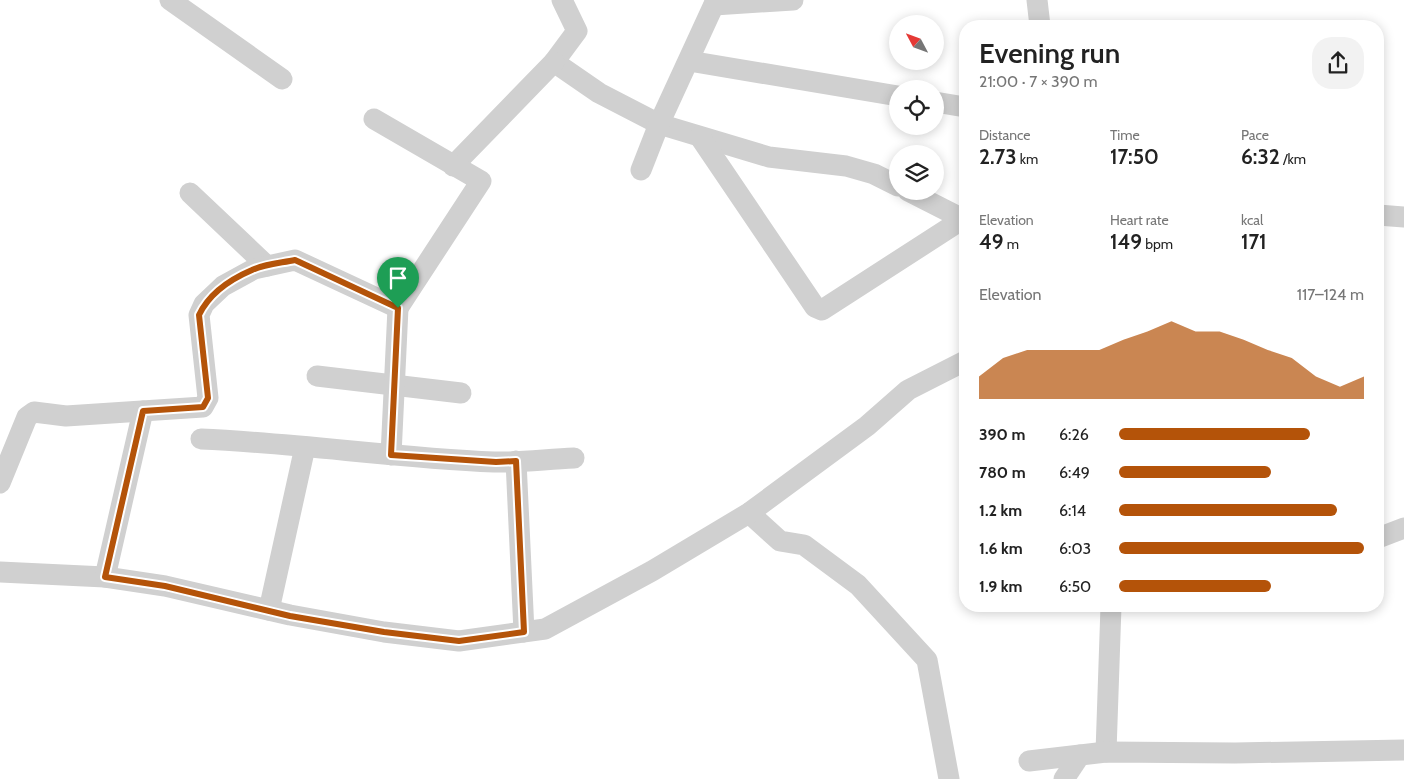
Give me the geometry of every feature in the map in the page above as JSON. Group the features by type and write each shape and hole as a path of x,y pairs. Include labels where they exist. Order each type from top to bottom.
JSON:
{"street":[{"path":"170,0 282,78"},
{"path":"453,166 554,62 576,31 562,0"},
{"path":"641,170 659,124 715,2 793,0"},
{"path":"1037,0 1039,20"},
{"path":"554,62 599,93 659,124 769,158 846,166 874,174 889,182"},
{"path":"689,62 889,95"},
{"path":"944,104 959,106"},
{"path":"374,119 481,182 398,308 391,455"},
{"path":"700,137 816,307 822,310 959,222"},
{"path":"190,193 267,266"},
{"path":"926,200 959,216"},
{"path":"1384,216 1404,217"},
{"path":"0,483 27,417 34,412 66,416 203,407 208,398 199,315 204,304 223,286 254,269 295,260 398,308"},
{"path":"0,572 105,577 165,586 269,610 384,632 459,641 546,629 652,571 749,513 867,426 908,390 959,364"},
{"path":"317,376 461,393"},
{"path":"105,577 143,411"},
{"path":"201,439 248,441 391,455 496,462 574,458"},
{"path":"269,610 305,447"},
{"path":"516,461 524,632"},
{"path":"749,513 780,541 804,545 858,585 927,660 949,779"},
{"path":"1384,534 1404,528"},
{"path":"1106,752 1112,612"},
{"path":"1029,760 1106,752 1235,753 1404,750"},
{"path":"1064,779 1080,755"}],"route":[{"path":"295,260 398,308 391,455 496,462 516,461 524,632 459,641 384,632 290,616 165,586 105,577 143,411 203,407 208,398 199,315 204,304 223,286 254,269 295,260"}]}
